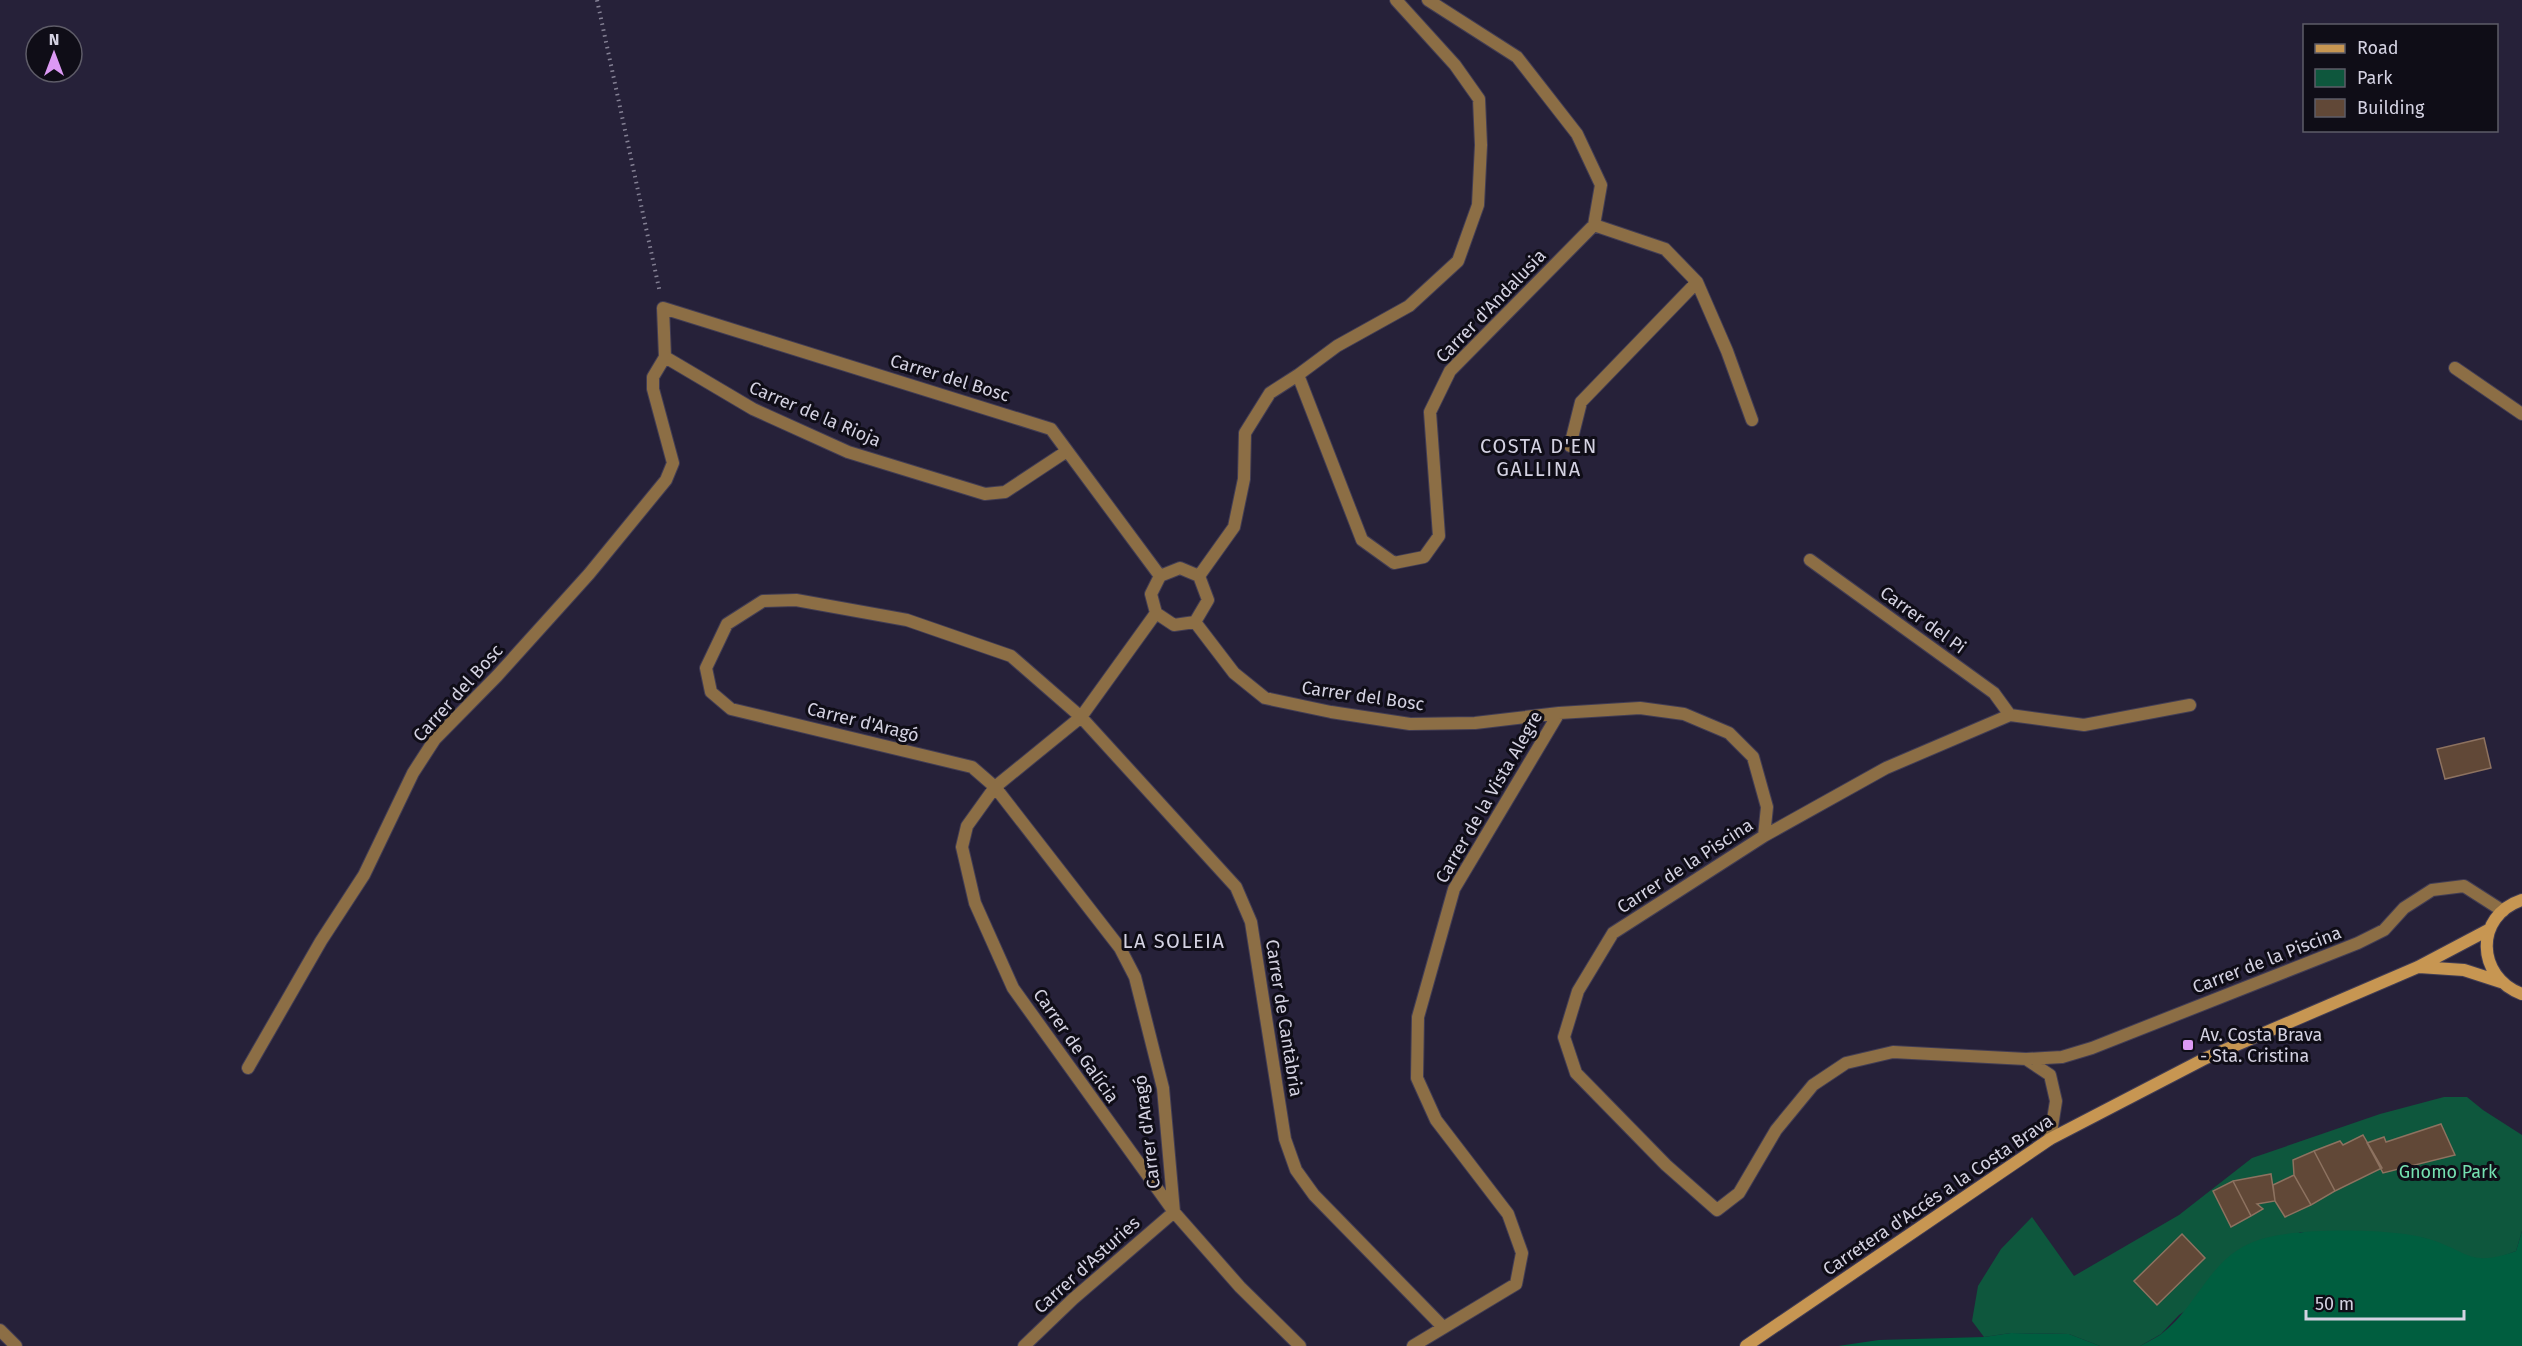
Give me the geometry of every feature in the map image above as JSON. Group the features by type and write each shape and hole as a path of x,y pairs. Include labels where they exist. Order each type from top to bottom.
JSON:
{"main road":[{"path":"2501,982 2492,970 2488,957 2487,943 2490,929 2503,911 2522,900"},
{"name":"Carretera d'Accés a la Costa Brava","path":"1746,1346 2050,1139 2206,1058 2418,967 2490,929"},
{"path":"2418,967 2464,970 2501,982 2522,994"}],"street":[{"path":"1199,576 1234,527 1244,479 1245,433 1270,393 1337,346 1408,306 1458,261 1478,205 1481,145 1479,99 1455,65 1396,0"},
{"path":"1428,0 1517,57 1577,134 1600,185 1594,225 1665,249 1697,282 1727,351 1752,420"},
{"name":"Carrer d'Andalusia","path":"1298,375 1362,540 1394,563 1424,557 1440,536 1430,412 1450,371 1594,225"},
{"path":"1570,446 1581,402 1697,282"},
{"path":"663,308 665,357"},
{"name":"Carrer del Bosc","path":"663,308 1051,429 1160,576"},
{"name":"Carrer del Bosc","path":"248,1068 321,941 364,875 413,773 435,739 497,676 589,574 666,480 672,463 653,390 653,377 665,357"},
{"name":"Carrer de la Rioja","path":"665,357 753,409 848,452 986,494 1005,492 1067,451"},
{"path":"2455,368 2522,414"},
{"name":"Carrer del Pi","path":"1810,560 1994,693 2010,715"},
{"path":"1180,568 1199,576 1208,600 1195,621 1173,625 1156,613 1151,594 1160,576 1180,568"},
{"name":"Carrer d'Aragó","path":"1081,717 1011,657 907,620 796,600 763,601 727,624 706,668 711,692 731,709 972,767 995,787 1120,948 1136,977 1163,1088 1174,1212"},
{"name":"Carrer de Galícia","path":"1156,613 1081,717 995,787 967,826 962,847 975,903 1013,988 1174,1212 1240,1287 1300,1346"},
{"name":"Carrer del Bosc","path":"1195,621 1234,673 1264,699 1410,724 1475,723 1559,713 1640,708 1684,714 1729,733 1753,757 1767,807 1764,836"},
{"path":"2010,715 2084,725 2190,705"},
{"name":"Carrer de la Vista Alegre","path":"1413,1346 1516,1284 1522,1253 1508,1214 1436,1120 1417,1078 1418,1017 1454,889 1559,713"},
{"name":"Carrer de la Piscina","path":"2010,715 1886,768 1764,836 1613,933 1578,991 1564,1037 1576,1073 1666,1165 1717,1210 1739,1193 1776,1130 1813,1085 1846,1063 1893,1052 2026,1059 2062,1056 2092,1048 2358,944 2384,930 2404,908 2432,890 2464,886 2503,911"},
{"name":"Carrer de Cantàbria","path":"1081,717 1236,887 1251,922 1285,1139 1296,1170 1314,1196 1443,1327"},
{"path":"2026,1059 2050,1075 2056,1101 2050,1139"},
{"name":"Carrer d'Asturies","path":"1024,1346 1073,1299 1174,1212"},
{"path":"0,1330 16,1346"}],"path":[{"path":"597,0 663,308"}],"green space":[{"name":"Gnomo Park","path":"2444,1097 2467,1097 2522,1135 2522,1231 2516,1251 2492,1260 2468,1257 2424,1238 2376,1232 2300,1232 2179,1315 2161,1334 2140,1346 2100,1346 2069,1334 2011,1333 1984,1337 1972,1321 1978,1286 2001,1249 2032,1217 2074,1276 2179,1215 2252,1158 2380,1114"},
{"path":"2522,1231 2522,1346 2140,1346 2160,1335 2173,1324 2225,1260 2253,1242 2269,1237 2313,1232 2387,1232 2425,1238 2477,1258 2487,1258 2516,1251"},
{"path":"2011,1333 2069,1334 2100,1346 1838,1346 1879,1340 1984,1337"}],"building":[{"path":"2484,738 2491,768 2445,779 2437,749"},
{"path":"2441,1124 2455,1155 2383,1173 2367,1143 2384,1137 2386,1142"},
{"path":"2363,1135 2382,1168 2335,1191 2314,1151 2340,1141 2343,1145"},
{"path":"2314,1151 2335,1191 2311,1205 2294,1175 2293,1160"},
{"path":"2271,1174 2275,1201 2257,1204 2263,1209 2251,1216 2233,1181"},
{"path":"2294,1175 2311,1205 2285,1217 2275,1201 2273,1185"},
{"path":"2233,1181 2251,1216 2231,1227 2213,1191"},
{"path":"2182,1234 2205,1258 2157,1305 2134,1281"}],"place":[{"name":"Av. Costa Brava - Sta. Cristina","path":"2188,1045"}],"district":[{"name":"COSTA D'EN GALLINA","path":"1539,458"},
{"name":"LA SOLEIA","path":"1174,941"}]}
